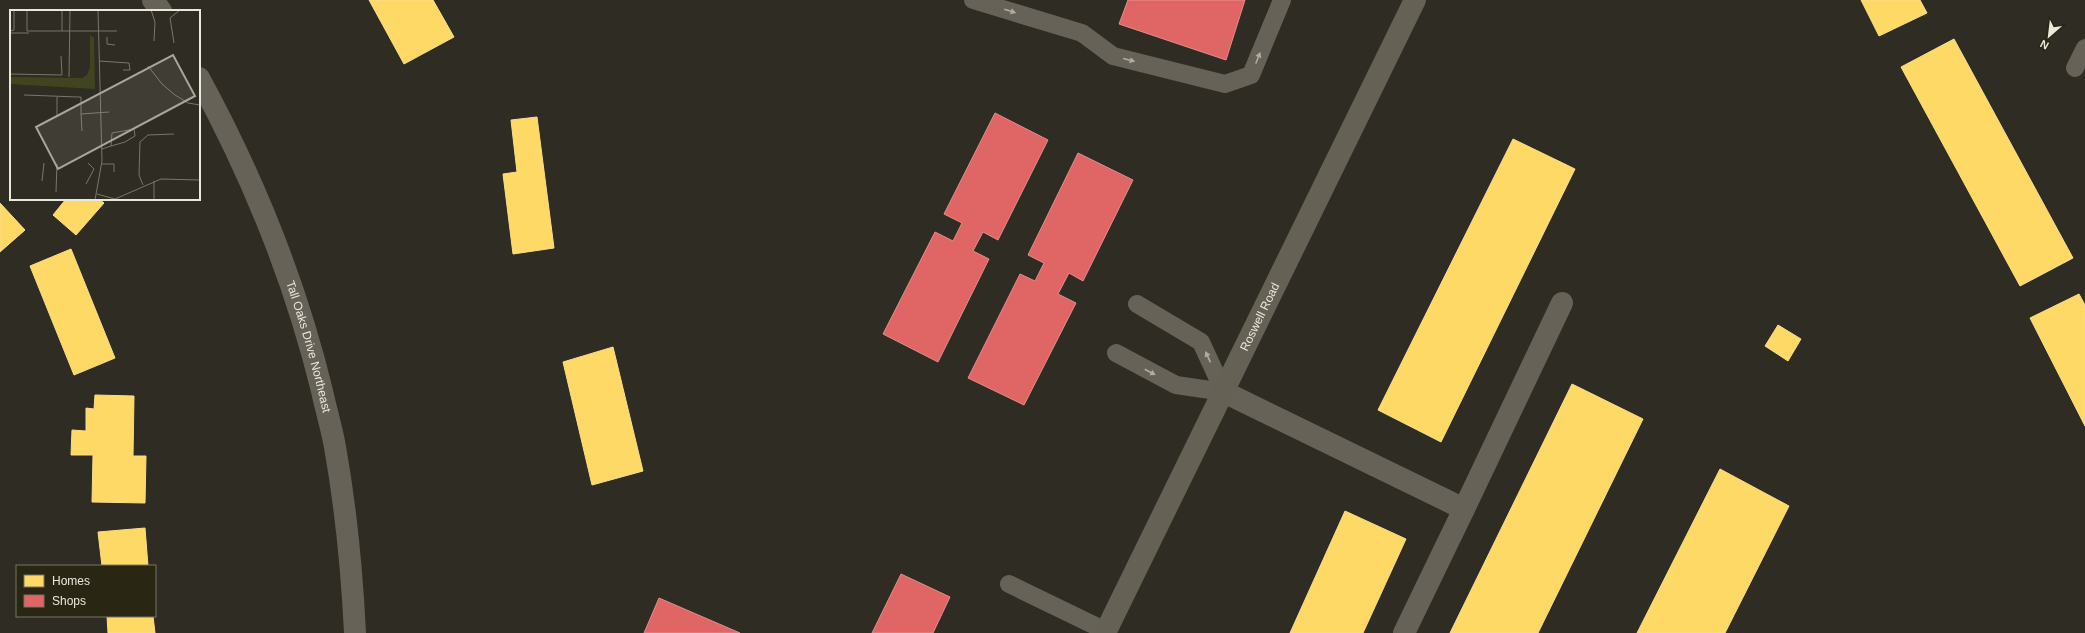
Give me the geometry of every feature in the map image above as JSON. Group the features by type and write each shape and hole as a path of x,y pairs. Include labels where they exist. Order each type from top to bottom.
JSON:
{"main road":[{"name":"Roswell Road","path":"1106,632 1415,0"}],"street":[{"path":"153,0 160,10"},
{"name":"Tall Oaks Drive Northeast","path":"200,80 232,138 278,246 310,345 335,446 351,554 355,633"},
{"path":"1404,633 1562,303"},
{"path":"1224,392 1464,509"}],"lane":[{"path":"973,0 1082,33 1113,56 1225,84 1251,75 1282,0"},
{"path":"2075,68 2085,48"},
{"path":"1137,304 1200,342 1224,392"},
{"path":"1116,353 1176,385 1224,392"},
{"path":"1009,584 1106,632"}],"building: Homes":[{"path":"369,0 433,0 454,37 404,64"},
{"path":"1861,0 1920,0 1927,13 1879,36"},
{"path":"1954,39 2073,258 2020,286 1901,67"},
{"path":"537,117 554,248 513,254 503,174 517,172 511,120"},
{"path":"1513,139 1575,169 1441,442 1378,410"},
{"path":"65,200 100,200 104,203 76,235 53,215"},
{"path":"0,203 25,230 0,252"},
{"path":"71,249 115,358 74,375 30,266"},
{"path":"2079,294 2085,305 2085,426 2030,318"},
{"path":"1778,325 1801,339 1788,361 1765,346"},
{"path":"613,347 643,471 592,485 563,362"},
{"path":"1572,384 1643,419 1538,633 1450,633"},
{"path":"95,395 134,396 133,456 146,456 145,503 92,502 93,455 71,455 72,430 86,431 86,408 94,409"},
{"path":"1720,469 1789,506 1725,633 1637,633"},
{"path":"1345,511 1406,539 1363,633 1290,633"},
{"path":"145,528 148,565 102,565 98,532"},
{"path":"107,617 153,617 155,633 108,633"}],"building: Shops":[{"path":"1128,0 1245,0 1226,60 1119,24"},
{"path":"995,113 1048,140 998,240 983,232 973,251 989,259 938,362 883,334 935,232 953,241 962,223 944,214"},
{"path":"1078,153 1133,180 1083,281 1069,273 1058,294 1076,303 1024,405 968,378 1020,274 1035,281 1044,263 1028,255"},
{"path":"901,574 950,597 933,633 872,633"},
{"path":"659,598 740,633 644,633"}]}
